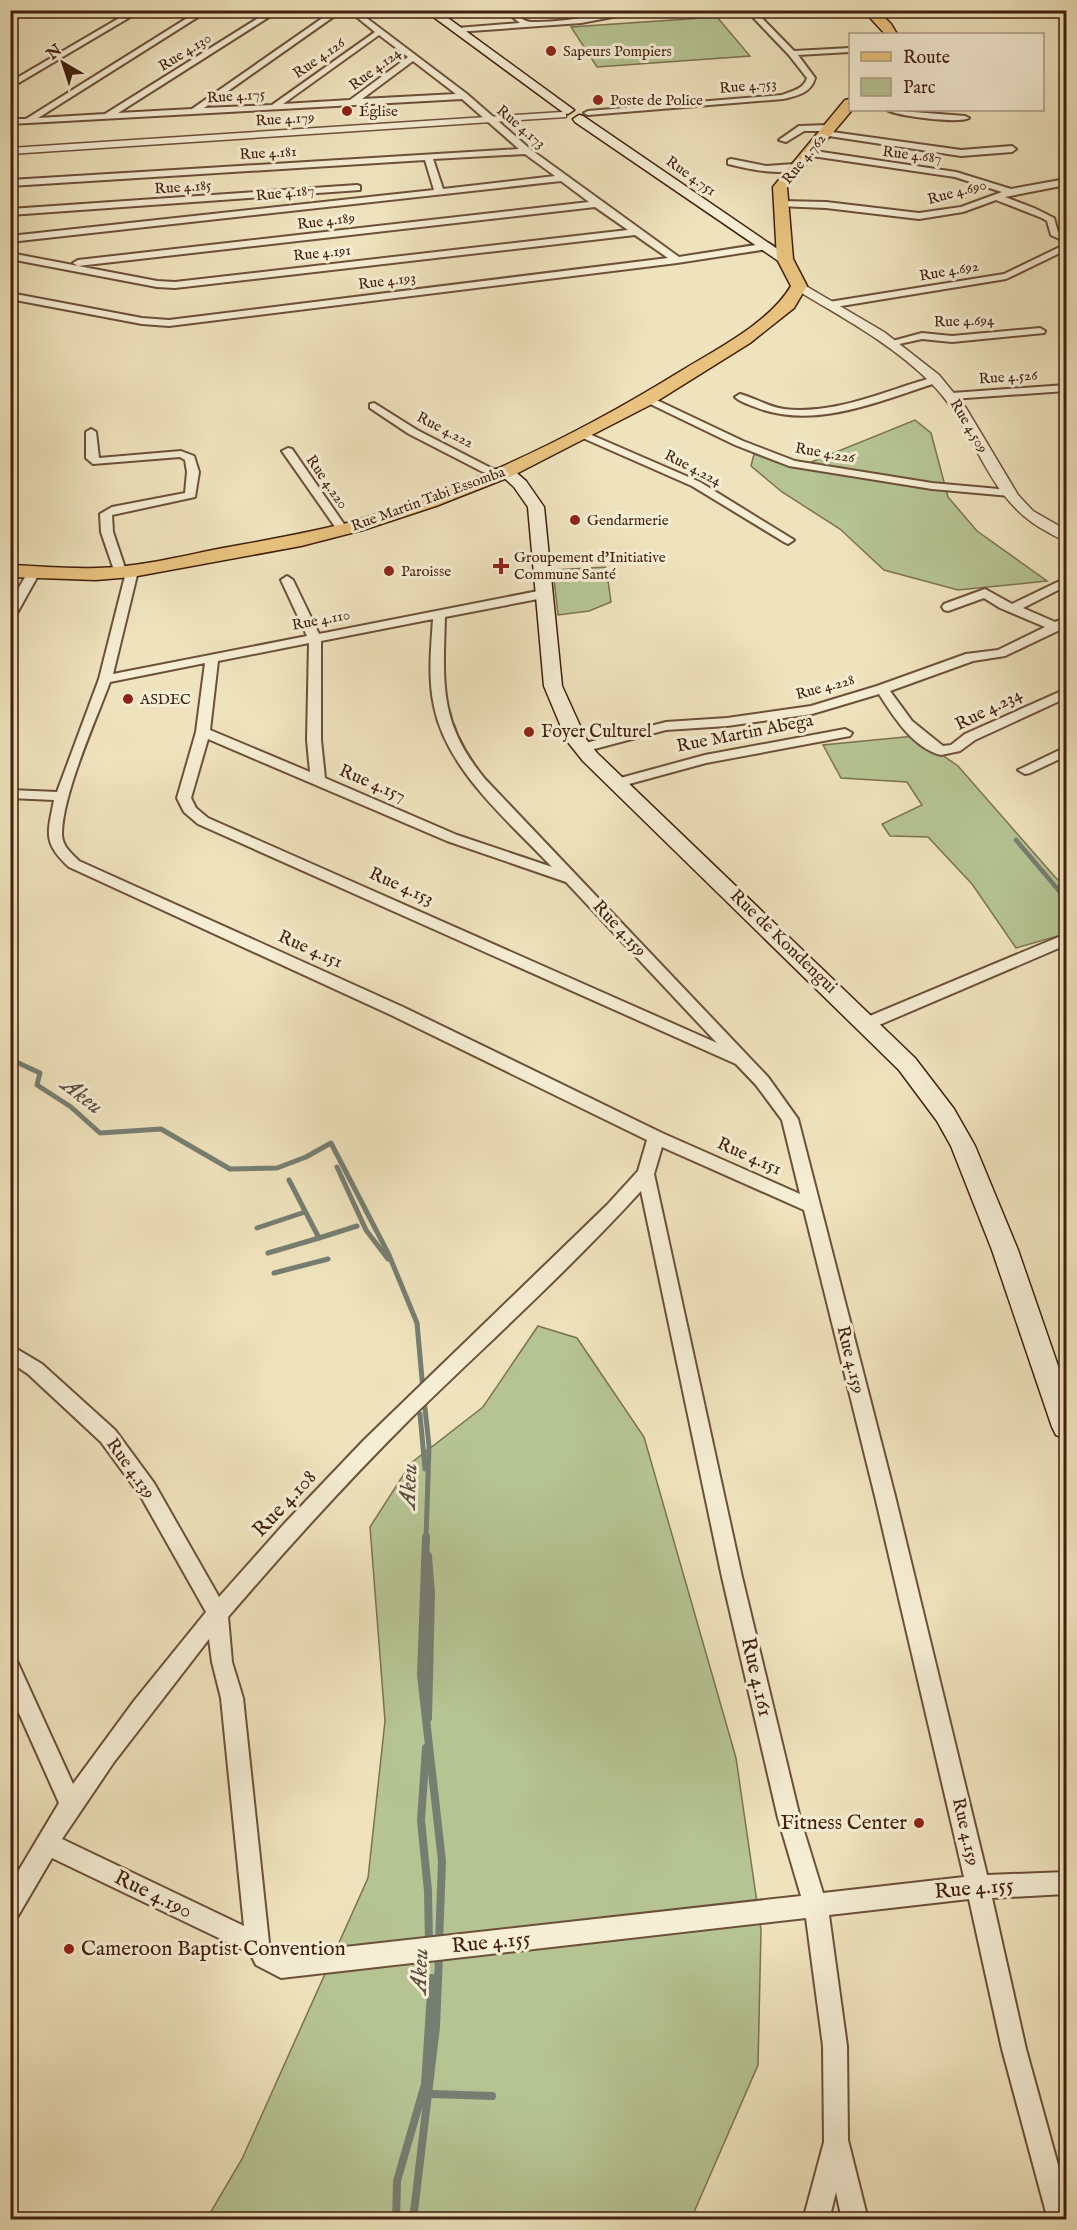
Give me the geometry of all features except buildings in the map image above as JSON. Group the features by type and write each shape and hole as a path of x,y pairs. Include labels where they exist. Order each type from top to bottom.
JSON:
{"main road":[{"path":"429,10 565,113 578,110 584,116"},
{"path":"869,10 890,33"},
{"name":"Rue 4.762","path":"785,259 780,187 849,105"},
{"name":"Rue 4.751","path":"584,116 785,259"},
{"path":"785,259 800,286"},
{"name":"Rue Martin Tabi Essomba","path":"10,572 96,574 127,572 243,552 342,529 429,502 506,472 648,399 744,339 788,305 800,286"},
{"name":"Rue de Kondengui","path":"506,472 520,484 536,507 553,686 564,716 583,748 907,1064 926,1086 946,1115 963,1146 1005,1250 1066,1427"}],"street":[{"path":"10,86 139,10"},
{"path":"27,121 206,10"},
{"name":"Rue 4.130","path":"108,116 277,10"},
{"path":"195,112 340,10"},
{"name":"Rue 4.173","path":"351,10 464,96 562,178 678,260"},
{"path":"506,10 527,25"},
{"path":"569,10 581,21"},
{"name":"Rue 4.753","path":"584,116 783,97 801,91 812,81 792,53 749,10"},
{"path":"457,30 581,21 643,11"},
{"name":"Rue 4.126","path":"275,107 379,32"},
{"path":"792,53 849,50"},
{"name":"Rue 4.124","path":"353,102 414,57"},
{"name":"Rue 4.175","path":"10,122 464,96"},
{"path":"898,111 965,118"},
{"name":"Rue 4.179","path":"10,151 492,121 565,113"},
{"path":"783,140 802,128 961,153 1012,148"},
{"name":"Rue 4.181","path":"10,183 354,175 429,157 527,151"},
{"name":"Rue 4.687","path":"808,153 948,173 1011,192"},
{"path":"429,157 438,191"},
{"path":"731,162 766,169 795,167"},
{"path":"354,175 361,200"},
{"name":"Rue 4.185","path":"10,212 354,175"},
{"name":"Rue 4.187","path":"10,239 562,178"},
{"name":"Rue 4.690","path":"781,204 826,205 919,216 963,209 1011,192 1066,182"},
{"path":"995,197 1046,216 1051,220 1054,233 1066,239"},
{"name":"Rue 4.189","path":"59,266 597,204"},
{"name":"Rue 4.191","path":"10,256 158,284 175,285 637,232"},
{"name":"Rue 4.193","path":"10,296 142,321 169,322 678,260 768,246"},
{"name":"Rue 4.692","path":"829,305 1006,276 1066,247"},
{"name":"Rue 4.509","path":"800,286 914,360 952,396 1022,509 1066,536"},
{"name":"Rue 4.694","path":"890,343 922,336 952,339 1040,331"},
{"path":"740,398 784,412 809,412 848,405 935,380"},
{"name":"Rue 4.526","path":"952,396 1066,388"},
{"name":"Rue 4.226","path":"648,399 739,443 793,464 932,486 1010,493"},
{"name":"Rue 4.222","path":"374,406 412,432 491,472 506,472"},
{"path":"92,432 92,458 97,462 181,454 190,458 193,472 191,495 175,500 112,510 106,514 107,532 127,572"},
{"name":"Rue 4.224","path":"580,433 678,475 788,540"},
{"name":"Rue 4.220","path":"288,451 342,529"},
{"path":"10,615 34,572"},
{"name":"Rue 4.151","path":"127,572 105,679 62,796 55,836 60,851 74,864 397,1011 656,1137 811,1206"},
{"name":"Rue 4.157","path":"287,580 315,639 314,740 318,780 452,838 573,879"},
{"path":"1014,608 1066,582"},
{"path":"948,607 986,593 1004,605 1062,625"},
{"name":"Rue 4.110","path":"105,679 543,594"},
{"name":"Rue 4.159","path":"439,615 438,698 442,724 455,752 480,782 743,1060 776,1098 790,1119 888,1508 1014,2049 1061,2220"},
{"name":"Rue 4.228","path":"583,748 674,724 720,723 810,710 882,689 971,657 1000,653 1062,625"},
{"name":"Rue 4.153","path":"212,658 203,732 184,798 186,807 203,821 743,1060"},
{"name":"Rue 4.234","path":"882,689 903,722 921,738 942,751 955,748 970,737 1066,693"},
{"path":"203,732 318,780"},
{"name":"Rue Martin Abega","path":"618,783 705,759 845,733"},
{"path":"1025,770 1066,751"},
{"path":"10,794 62,796"},
{"path":"866,1024 1066,939"},
{"name":"Rue 4.161","path":"656,1137 646,1174 732,1577 789,1818 816,1907 835,2046 836,2140 855,2220"},
{"name":"Rue 4.108","path":"10,1908 71,1805 110,1749 217,1613 370,1446 607,1218 646,1174"},
{"name":"Rue 4.139","path":"10,1352 35,1369 108,1436 147,1489 217,1613"},
{"path":"217,1613 222,1662 232,1698 258,1945"},
{"path":"10,1668 71,1805"},
{"name":"Rue 4.190","path":"48,1845 67,1852 258,1945"},
{"name":"Rue 4.155","path":"258,1945 264,1957 281,1966 978,1887 1066,1883"},
{"path":"816,2220 836,2140"}],"green space":[{"path":"717,17 750,56 597,67 571,27"},
{"path":"915,420 931,433 948,497 977,531 1047,581 958,590 884,570 840,529 782,492 751,466 754,454 799,467"},
{"path":"606,567 611,602 589,611 558,615 553,570"},
{"path":"915,736 958,766 1066,887 1066,939 1061,935 1016,948 972,884 928,837 890,836 882,824 922,805 907,782 841,778 823,745"},
{"path":"538,1326 577,1338 644,1437 736,1758 761,1930 758,2065 691,2219 206,2220 242,2159 368,1878 385,1721 370,1527 411,1463 483,1407"}],"waterway":[{"path":"1016,840 1066,899"},
{"name":"Akeu","path":"10,1059 40,1073 37,1085 71,1107 100,1133 161,1129 230,1169 277,1168 306,1157 331,1143 389,1255 417,1323 423,1390"},
{"path":"337,1167 366,1230 388,1259"},
{"path":"289,1180 319,1238"},
{"path":"257,1228 305,1212"},
{"path":"319,1238 357,1226"},
{"path":"268,1253 319,1238"},
{"path":"274,1273 328,1259"},
{"name":"Akeu","path":"424,1399 429,1446 426,1539"},
{"path":"420,1414 425,1469"},
{"name":"Akeu","path":"426,1537 421,1675 442,1861 439,1943"},
{"path":"428,1556 431,1593 428,1718"},
{"path":"426,1748 421,1820 428,1891 429,1942"},
{"name":"Akeu","path":"413,2220 436,2027 439,1956"},
{"path":"396,2220 397,2181 425,2084 432,1978"},
{"path":"432,2094 492,2096"}],"place":[{"name":"Sapeurs Pompiers","path":"551,51"},
{"name":"Poste de Police","path":"598,100"},
{"name":"Église","path":"347,111"},
{"name":"Gendarmerie","path":"575,520"},
{"name":"Groupement d'Initiative Commune Santé","path":"501,566"},
{"name":"Paroisse","path":"389,571"},
{"name":"ASDEC","path":"128,699"},
{"name":"Foyer Culturel","path":"529,732"},
{"name":"Fitness Center","path":"919,1823"},
{"name":"Cameroon Baptist Convention","path":"69,1949"}]}
